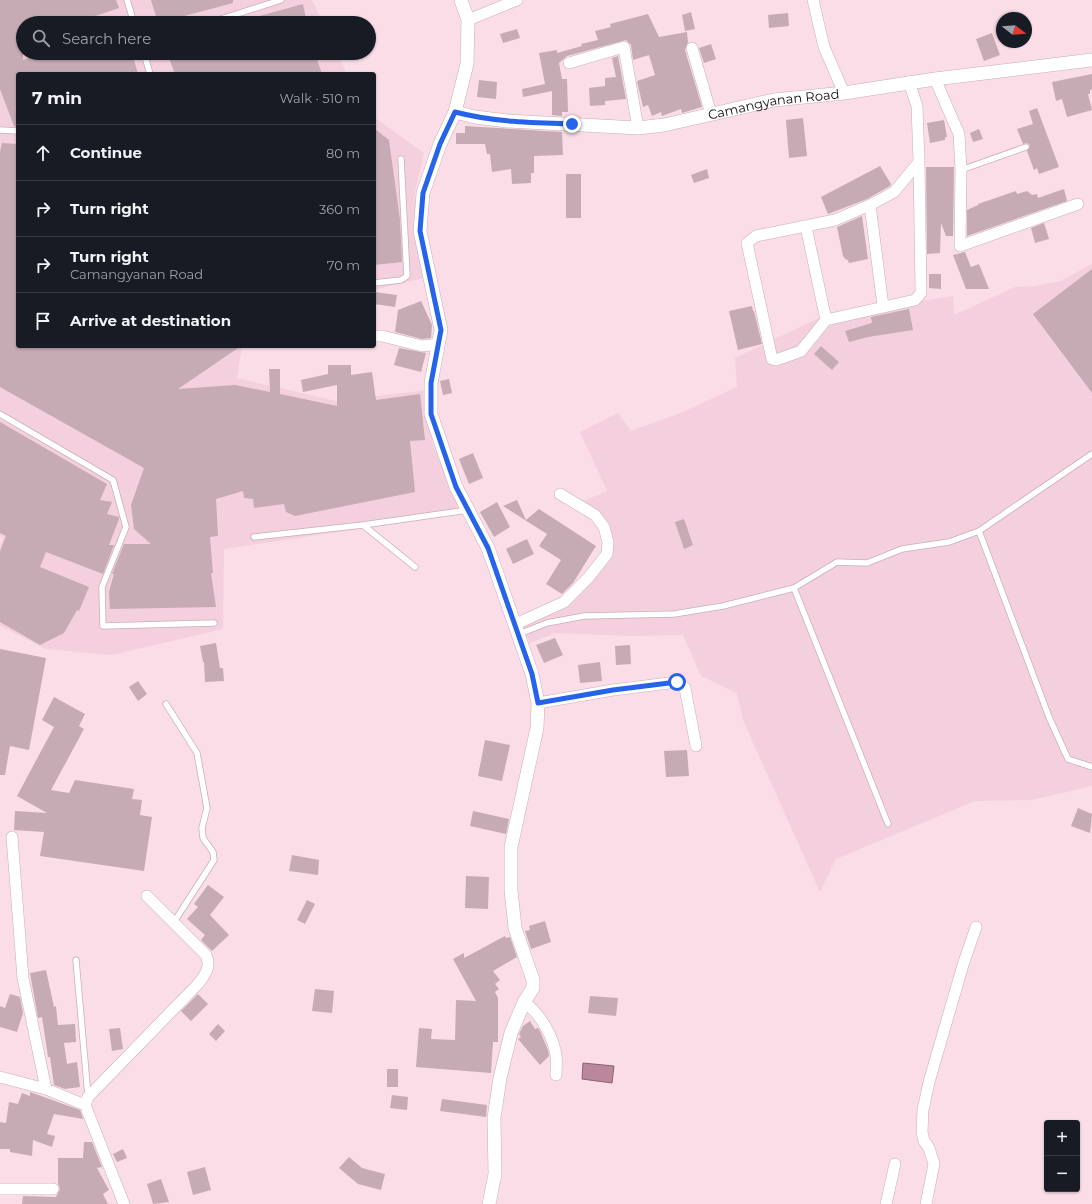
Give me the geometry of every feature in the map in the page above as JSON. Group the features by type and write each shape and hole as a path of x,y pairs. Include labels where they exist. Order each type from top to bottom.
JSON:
{"street":[{"path":"461,0 468,20 468,64 455,112 440,144 423,193 420,231 441,330 431,383 431,414 456,487 488,548 532,674 538,703 537,728 511,847 511,890 515,928 533,980 533,988 524,1002 511,1033 500,1078 494,1118 495,1174 489,1204"},
{"path":"468,20 517,0"},
{"path":"813,0 824,47 844,93"},
{"path":"569,63 624,46 638,128"},
{"path":"692,48 711,114"},
{"name":"Camangyanan Road","path":"455,112 474,117 507,121 638,128 664,125 774,100 844,93 909,82 1092,60"},
{"path":"936,79 959,134 961,170 960,246 981,240 1078,204"},
{"path":"909,82 918,106 919,162 921,293 915,300 826,320 802,351 776,360 772,359 747,243 756,236 835,220 870,205 894,192 919,162"},
{"path":"870,205 883,306"},
{"path":"806,227 826,320"},
{"path":"376,336 382,336 422,346 439,344"},
{"path":"517,629 564,602 588,578 607,554 608,542 604,528 595,515 560,494"},
{"path":"538,703 613,690 677,682 685,688 696,746"},
{"path":"12,837 23,978 46,1089"},
{"path":"86,1101 206,974 209,962 206,955 147,896"},
{"path":"926,1204 934,1164 930,1148 924,1141 922,1132 923,1110 929,1082 962,965 976,927"},
{"path":"524,1002 533,1008 553,1044 556,1055 556,1075"},
{"path":"0,1077 86,1101"},
{"path":"86,1101 124,1204"},
{"path":"886,1204 895,1164"},
{"path":"0,1188 53,1189"}],"lane":[{"path":"127,0 132,16"},
{"path":"230,16 280,0"},
{"path":"146,60 149,72"},
{"path":"0,130 16,131"},
{"path":"961,170 1026,147"},
{"path":"376,283 401,280 407,276 401,159"},
{"path":"0,414 113,480 126,527 102,587 103,626 214,624"},
{"path":"517,629 584,616 674,614 723,606 794,588 838,562 867,563 902,549 949,542 979,531 1092,454"},
{"path":"254,536 364,525 468,510"},
{"path":"364,525 415,568"},
{"path":"979,531 992,560 1044,703 1068,759 1092,767"},
{"path":"794,588 888,824"},
{"path":"166,704 197,753 207,808 207,813 203,820 203,838 213,852 214,860 174,922"},
{"path":"76,960 86,1101"}],"shaded area":[{"path":"0,0 312,0 320,16 16,16 16,60 340,60 346,72 16,72 16,348 242,348 237,378 336,401 428,390 432,443 461,514 224,549 223,629 112,655 46,649 0,626 0,546 3,538 0,536"},
{"path":"376,118 424,153 414,196 424,278 376,290"},
{"path":"1092,264 1092,786 1031,800 975,801 836,859 820,892 743,720 737,693 701,676 683,635 631,636 555,633 530,643 523,627 572,603 609,561 610,525 581,502 607,491 580,432 618,413 631,431 683,412 737,387 735,358 823,316 953,296 954,315 1015,287 1035,286 1061,281"},
{"path":"583,1063 614,1066 612,1083 582,1079"}],"building":[{"path":"0,0 116,0 119,8 96,16 16,16 16,60 134,60 137,72 16,72 16,126 14,126 0,89"},
{"path":"151,0 233,0 233,3 184,16 156,16"},
{"path":"303,4 306,16 260,16"},
{"path":"691,12 695,29 685,31 682,15"},
{"path":"788,13 789,26 769,28 768,15"},
{"path":"648,14 659,37 687,32 688,42 685,50 702,107 682,113 681,109 662,116 661,112 652,116 648,105 643,107 637,81 655,75 649,55 633,60 631,45 626,40 567,56 559,63 562,79 567,79 568,112 562,112 562,116 552,115 552,91 523,97 522,89 545,84 539,53 557,50 557,53 582,46 581,44 598,40 595,31 611,27 610,24"},
{"path":"517,29 520,38 503,43 500,34"},
{"path":"992,33 996,48 997,48 1000,55 984,61 976,39"},
{"path":"711,44 716,59 704,63 699,48"},
{"path":"618,56 626,99 605,101 605,105 590,106 589,88 605,86 605,78 616,77 612,58"},
{"path":"170,60 317,60 321,72 174,72"},
{"path":"1092,74 1092,89 1090,90 1090,94 1088,94 1092,110 1067,117 1062,99 1056,101 1052,82"},
{"path":"479,80 497,82 496,99 477,97"},
{"path":"1037,108 1059,167 1039,174 1037,168 1034,170 1027,151 1030,145 1027,143 1023,144 1017,129 1033,124 1029,111"},
{"path":"803,118 807,156 789,158 786,120"},
{"path":"944,120 947,137 945,137 945,140 930,143 927,123"},
{"path":"465,126 562,132 563,155 534,156 534,173 531,173 531,183 512,184 511,169 492,172 490,154 487,154 485,144 456,144 456,133 465,133"},
{"path":"979,129 983,139 973,142 970,133"},
{"path":"376,130 389,140 400,220 402,262 376,265"},
{"path":"2,143 16,144 16,348 238,348 178,389 235,385 270,392 269,369 280,369 280,394 337,406 337,385 303,392 301,380 328,374 328,365 351,365 351,375 372,372 376,400 420,394 425,440 410,441 415,492 295,516 286,512 284,504 254,508 253,499 244,498 243,491 216,499 218,536 210,537 213,573 211,573 216,607 110,609 109,592 114,574 112,574 124,544 151,544 134,529 131,505 144,468 0,387 0,152"},
{"path":"880,166 891,184 890,186 867,199 828,214 821,197"},
{"path":"926,167 954,167 953,236 946,236 941,223 940,253 927,254"},
{"path":"707,169 709,178 694,183 691,175"},
{"path":"566,174 581,174 581,218 566,218"},
{"path":"1064,189 1067,201 967,236 967,210 978,204 1016,191 1017,194 1027,191 1032,195 1037,194 1038,198"},
{"path":"862,216 868,259 849,263 843,256 837,227"},
{"path":"1044,223 1049,239 1035,243 1031,228"},
{"path":"965,252 971,267 979,264 989,289 966,289 953,255"},
{"path":"1092,269 1092,393 1033,314"},
{"path":"929,274 941,274 941,289 929,288"},
{"path":"376,292 397,295 395,307 376,304"},
{"path":"421,301 432,325 431,338 422,339 395,332 398,310"},
{"path":"752,306 762,344 738,350 729,311"},
{"path":"909,309 913,330 868,337 849,342 845,331 872,323 871,317"},
{"path":"821,346 839,362 832,370 814,354"},
{"path":"399,348 426,353 421,372 394,365"},
{"path":"449,379 452,393 443,395 440,381"},
{"path":"0,422 107,484 100,500 112,502 107,514 119,517 109,545 114,545 103,574 46,552 40,567 89,587 79,611 77,610 64,633 40,645 0,622 0,551 6,536 0,533"},
{"path":"473,453 483,478 469,484 459,459"},
{"path":"517,500 526,520 539,509 596,546 573,583 562,594 546,584 561,560 539,546 547,534 503,506"},
{"path":"497,502 510,527 494,537 480,512"},
{"path":"684,519 693,545 684,549 675,522"},
{"path":"527,539 534,554 513,564 506,549"},
{"path":"555,638 563,655 544,663 536,645"},
{"path":"216,643 220,668 223,668 224,681 205,682 204,662 200,646"},
{"path":"630,645 631,664 616,665 615,646"},
{"path":"0,649 46,658 29,750 10,746 5,775 0,775"},
{"path":"600,662 602,681 580,683 578,665"},
{"path":"138,681 147,694 138,701 129,687"},
{"path":"54,697 85,714 79,726 84,729 51,790 69,793 75,780 134,789 132,799 142,800 140,815 152,817 144,871 40,856 44,832 14,830 15,811 47,813 17,796 54,727 42,720"},
{"path":"485,740 510,745 502,781 478,776"},
{"path":"687,750 689,776 666,777 664,751"},
{"path":"1078,808 1092,814 1090,833 1071,826"},
{"path":"473,811 509,819 506,834 470,826"},
{"path":"292,855 319,860 318,875 289,871"},
{"path":"466,876 489,877 488,909 465,908"},
{"path":"208,885 224,897 210,915 229,935 212,951 201,940 205,935 187,919 198,907 194,904"},
{"path":"307,900 315,904 305,924 297,920"},
{"path":"545,921 551,942 531,949 525,931 530,930 529,926"},
{"path":"505,936 506,938 510,937 517,957 493,971 500,980 495,984 499,989 495,992 498,998 498,1042 493,1042 491,1073 416,1067 419,1028 432,1029 431,1039 455,1040 456,1000 476,1001 453,959 464,953 464,958"},
{"path":"46,970 54,1007 56,1006 58,1025 75,1024 76,1042 64,1043 67,1064 77,1062 80,1087 65,1089 54,1085 42,1017 38,1018 30,973"},
{"path":"315,989 334,991 332,1013 312,1011"},
{"path":"10,994 20,997 23,1013 17,1032 0,1027 0,1006 5,1008"},
{"path":"198,994 208,1004 191,1021 181,1011"},
{"path":"590,996 618,998 616,1016 588,1013"},
{"path":"530,1021 535,1029 538,1028 540,1031 548,1050 549,1056 540,1065 518,1039 521,1037 519,1034 523,1026"},
{"path":"218,1024 225,1031 216,1041 209,1034"},
{"path":"120,1028 123,1049 112,1051 109,1029"},
{"path":"387,1069 398,1069 398,1087 387,1087"},
{"path":"30,1092 80,1110 83,1119 54,1114 47,1134 55,1136 52,1147 33,1140 32,1156 10,1152 10,1149 0,1149 0,1122 6,1123 9,1102 18,1104 22,1093 30,1096"},
{"path":"392,1095 408,1097 407,1110 390,1108"},
{"path":"442,1099 487,1105 486,1117 440,1111"},
{"path":"84,1142 92,1142 102,1167 97,1168 109,1190 103,1194 108,1204 22,1204 23,1196 56,1197 60,1189 58,1184 58,1158 83,1158"},
{"path":"123,1149 127,1158 117,1162 113,1154"},
{"path":"349,1157 362,1168 385,1174 381,1190 358,1184 339,1168"},
{"path":"205,1167 211,1190 193,1195 187,1172"},
{"path":"161,1179 169,1202 153,1204 147,1184"}],"route":[{"path":"572,124 507,121 474,117 455,112 440,144 423,193 420,231 441,330 431,383 431,414 456,487 488,548 516,624 532,674 538,703 613,690 673,681 677,682"}]}
